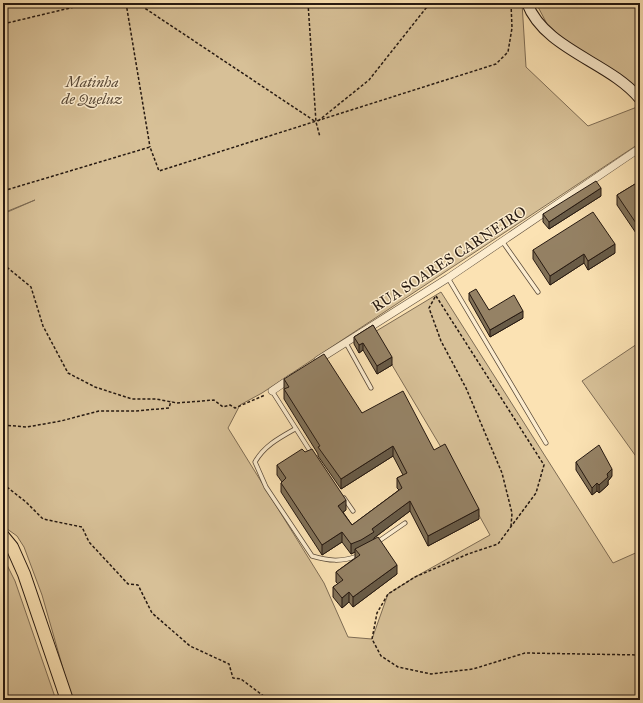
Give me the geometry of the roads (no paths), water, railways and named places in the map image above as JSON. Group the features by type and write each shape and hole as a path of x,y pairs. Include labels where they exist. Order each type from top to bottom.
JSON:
{"main road":[{"path":"3,536 12,547 24,574 67,700"}],"street":[{"path":"527,3 531,13 544,30 620,81 640,99"},
{"name":"RUA SOARES CARNEIRO","path":"308,366 448,278 640,148"},
{"path":"272,391 296,375"}],"lane":[{"path":"502,241 538,292"},
{"path":"448,278 546,443"},
{"path":"346,342 371,388"},
{"path":"272,391 295,429 316,459"},
{"path":"295,429 274,441 260,453 255,462 266,487 312,556 328,561 346,560 365,552"},
{"path":"339,492 353,511"},
{"path":"370,548 405,523"}],"park label":[{"name":"Matinha de Queluz","path":"92,90"}]}
